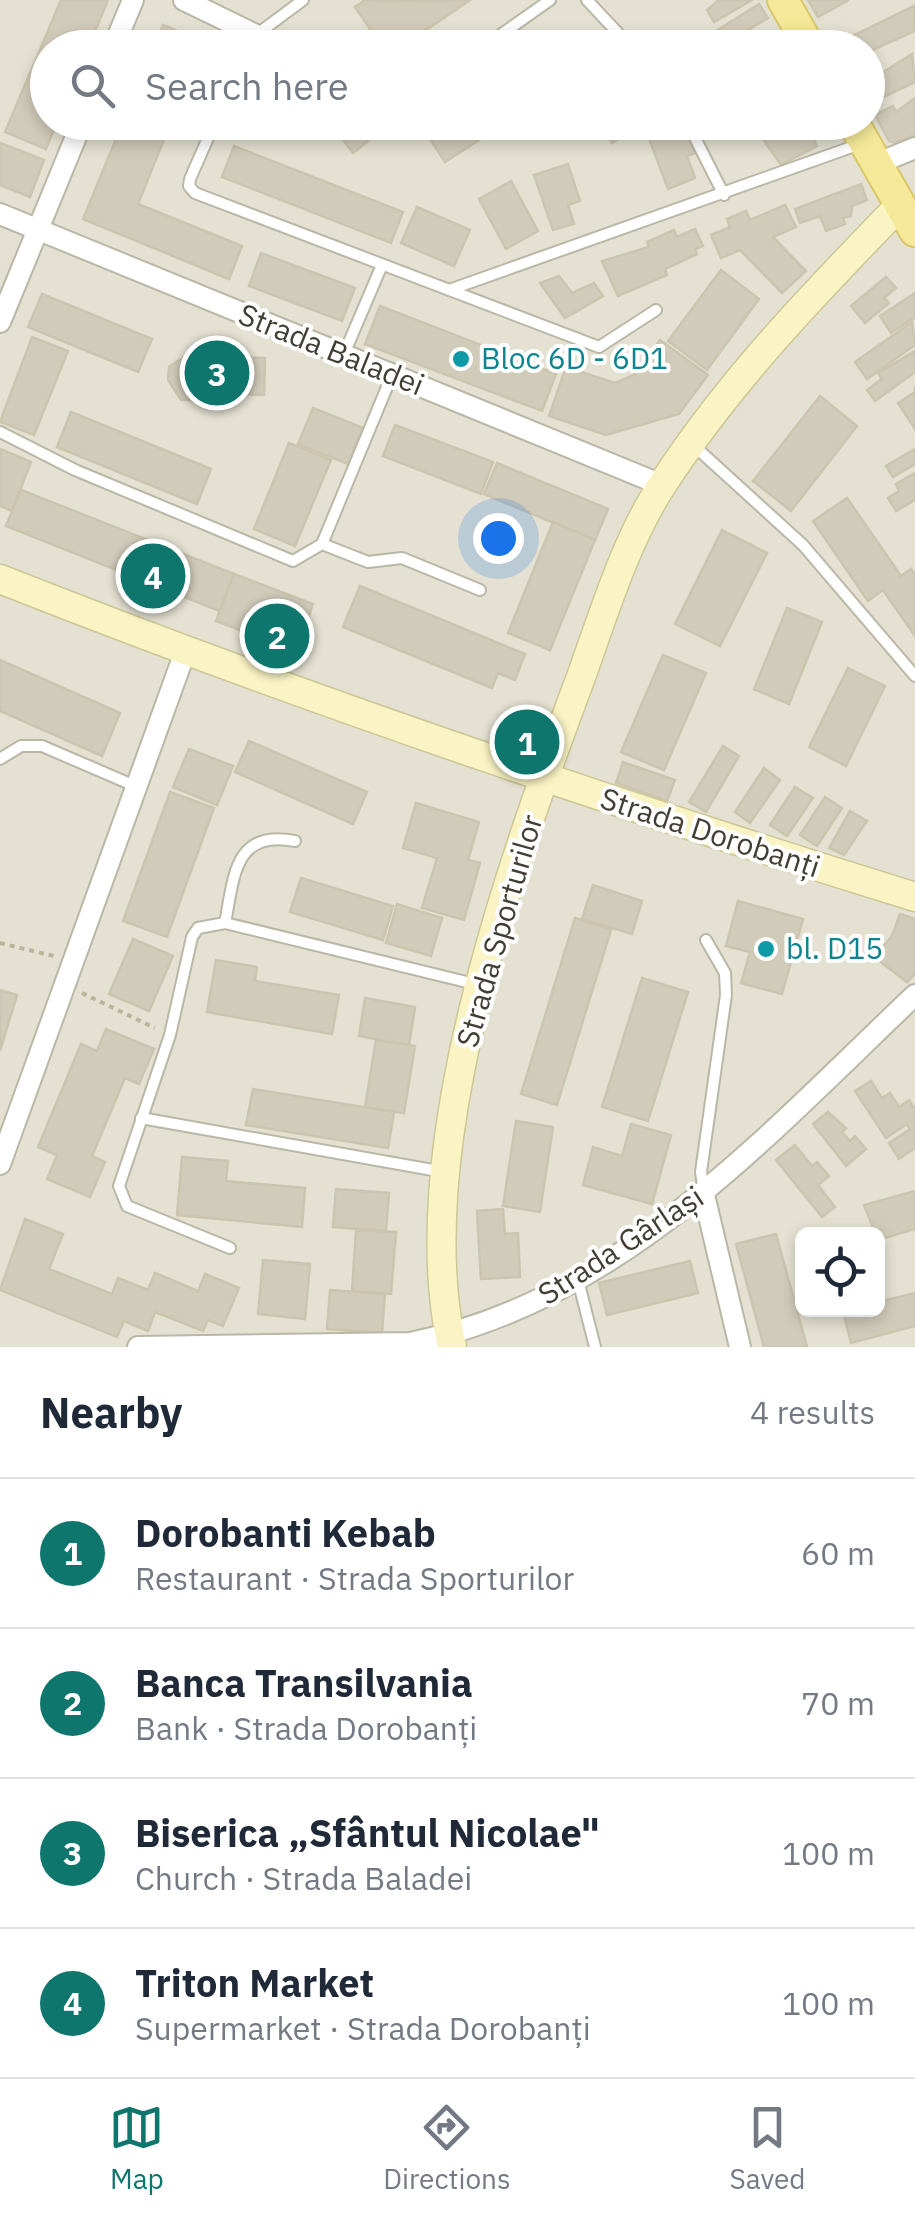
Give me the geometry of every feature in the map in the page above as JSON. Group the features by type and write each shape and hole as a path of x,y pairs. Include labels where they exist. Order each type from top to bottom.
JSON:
{"main road":[{"path":"782,0 800,30"},
{"path":"864,143 907,218"},
{"name":"Strada Sporturilor","path":"450,1341 440,1266 444,1172 464,1058 544,779 598,630 662,485 755,358 907,218"},
{"name":"Strada Dorobanți","path":"0,579 185,652 544,779 915,897"}],"street":[{"path":"121,30 133,0"},
{"path":"184,0 234,30"},
{"path":"0,322 74,140"},
{"path":"864,143 915,148"},
{"name":"Strada Baladei","path":"0,214 662,485"},
{"path":"0,1164 185,652"},
{"name":"Strada Gârlași","path":"138,1347 377,1347 450,1341 501,1318 578,1280 704,1195 915,995"},
{"path":"704,1195 740,1347"}],"lane":[{"path":"265,30 302,0"},
{"path":"508,30 550,0"},
{"path":"587,0 615,30"},
{"path":"207,140 188,186 196,193 448,290 600,347 656,310"},
{"path":"696,140 724,195"},
{"path":"448,290 864,143"},
{"path":"344,355 382,265"},
{"path":"0,432 75,470 293,561 322,544 392,376"},
{"path":"692,444 803,545 915,676"},
{"path":"322,544 368,562 402,558 480,590"},
{"path":"0,759 21,746 42,746 135,786"},
{"path":"225,923 236,867 249,848 274,837 295,841"},
{"path":"230,1248 127,1206 120,1198 119,1186 170,1035 192,938 208,923 225,923 483,986"},
{"path":"704,1195 701,1172 726,994 724,972 706,940"},
{"path":"141,1118 444,1172"},
{"path":"578,1280 595,1347"}],"path":[{"path":"0,944 73,960"},
{"path":"64,984 170,1035"}],"shaded area":[{"path":"0,0 915,0 915,1347 0,1347"}],"building":[{"path":"61,0 108,0 96,30 48,30"},
{"path":"365,0 470,0 426,30 371,30 355,7"},
{"path":"719,0 752,0 714,22 707,10"},
{"path":"808,0 849,0 818,17"},
{"path":"759,4 768,18 748,30 718,30"},
{"path":"914,6 915,31 885,44 885,30 865,30"},
{"path":"912,54 915,82 885,96 885,71"},
{"path":"30,73 30,140 50,140 46,149 5,132"},
{"path":"915,98 915,135 895,143 885,134 885,110 893,106 896,112"},
{"path":"116,140 164,140 138,204 242,246 229,279 83,219"},
{"path":"343,140 369,140 353,153"},
{"path":"431,140 479,140 445,162"},
{"path":"650,140 690,140 695,153 687,156 695,178 668,189"},
{"path":"764,140 814,140 817,146 781,165"},
{"path":"0,143 44,160 30,197 0,185"},
{"path":"234,146 403,212 391,243 222,177"},
{"path":"568,164 580,201 568,205 574,224 553,230 534,175"},
{"path":"511,181 538,231 506,249 479,199"},
{"path":"861,184 867,200 852,206 851,216 843,218 845,224 826,231 820,216 800,223 795,209"},
{"path":"785,205 796,227 773,237 806,271 782,293 740,250 721,258 711,235 730,227 727,219 746,211 750,220"},
{"path":"417,207 470,230 454,266 401,243"},
{"path":"695,229 703,246 695,249 697,254 665,269 667,275 618,296 602,261 649,247 647,242 674,230 677,237"},
{"path":"261,253 355,288 342,321 249,286"},
{"path":"721,270 759,299 707,370 668,341"},
{"path":"559,276 572,293 594,283 603,296 565,318 540,283"},
{"path":"886,277 896,288 884,298 889,303 865,323 851,306"},
{"path":"915,293 915,317 891,333 880,316"},
{"path":"42,294 152,339 138,372 28,327"},
{"name":"Bloc 6D - 6D1","path":"380,306 556,374 542,411 365,344"},
{"path":"912,322 915,345 867,379 855,362"},
{"path":"32,337 68,351 34,435 0,422"},
{"path":"660,340 708,375 679,414 606,435 549,416 566,367 615,383 634,375"},
{"path":"193,351 216,357 265,358 264,395 216,393 207,400 181,400 168,380 169,367"},
{"path":"915,351 915,372 875,401 867,390 882,379 878,373"},
{"path":"200,366 208,369 208,385 200,388 192,385 189,377 192,369"},
{"path":"915,392 915,429 898,403"},
{"path":"820,396 857,426 791,511 753,481"},
{"path":"313,408 363,428 348,464 298,444"},
{"path":"71,412 211,469 197,504 57,447"},
{"path":"395,425 493,462 481,494 383,456"},
{"path":"289,443 331,460 295,546 254,529"},
{"path":"0,449 31,462 12,511 0,506"},
{"path":"915,449 915,464 893,477 886,466"},
{"path":"497,463 608,509 595,540 484,494"},
{"path":"915,473 915,500 896,511 888,498 899,491 896,484"},
{"path":"21,490 234,574 220,611 6,526"},
{"path":"847,498 901,576 911,569 915,575 915,636 883,590 868,601 813,521"},
{"path":"553,522 595,540 550,650 508,633"},
{"path":"722,530 767,553 720,646 675,624"},
{"path":"234,574 313,604 302,634 285,628 279,645 216,621"},
{"path":"360,586 525,654 515,680 498,673 492,688 343,627"},
{"path":"787,608 822,622 789,704 754,689"},
{"path":"663,655 706,673 664,770 621,752"},
{"path":"0,660 120,713 102,756 0,711"},
{"path":"848,668 885,686 846,766 809,747"},
{"path":"249,741 367,792 353,824 235,772"},
{"path":"723,746 739,756 706,812 689,802"},
{"path":"189,749 233,766 217,805 173,787"},
{"path":"623,762 675,780 667,801 616,783"},
{"path":"764,768 780,780 750,823 735,812"},
{"path":"795,787 813,798 787,836 770,825"},
{"path":"170,792 214,808 167,937 123,921"},
{"path":"825,797 842,808 817,846 800,835"},
{"path":"416,803 479,822 468,860 480,863 464,920 422,908 437,858 403,848"},
{"path":"850,811 867,821 844,855 829,848"},
{"path":"301,878 393,906 383,940 290,912"},
{"path":"593,885 642,901 632,934 582,919"},
{"name":"bl. D15","path":"738,901 803,919 782,994 741,983 750,952 726,946"},
{"path":"397,904 442,918 431,956 386,943"},
{"path":"900,914 915,919 915,974 907,982 874,957 892,936"},
{"path":"575,918 611,930 557,1105 521,1094"},
{"path":"133,939 173,956 149,1011 109,994"},
{"path":"216,960 257,967 255,981 339,995 332,1034 207,1012"},
{"path":"642,978 688,992 648,1121 602,1107"},
{"path":"0,990 17,995 0,1051"},
{"path":"365,998 415,1007 409,1045 359,1036"},
{"path":"106,1029 154,1049 139,1084 125,1078 92,1156 105,1162 90,1197 47,1179 57,1155 38,1147 81,1044 97,1051"},
{"path":"376,1040 415,1046 404,1113 365,1107"},
{"path":"871,1081 882,1098 890,1093 899,1107 909,1100 915,1109 915,1148 899,1159 889,1143 910,1129 907,1124 886,1138 855,1091"},
{"path":"253,1089 394,1112 388,1148 246,1125"},
{"path":"828,1112 846,1128 842,1132 850,1141 855,1136 866,1149 846,1166 813,1124"},
{"path":"516,1121 553,1127 540,1212 503,1206"},
{"path":"631,1124 671,1135 652,1204 583,1185 593,1147 622,1156"},
{"path":"795,1145 812,1166 817,1162 829,1176 818,1185 835,1207 822,1217 776,1160"},
{"path":"182,1157 228,1161 226,1181 305,1188 302,1227 177,1215"},
{"path":"336,1189 389,1193 386,1231 333,1227"},
{"path":"915,1191 915,1229 885,1238 885,1227 873,1227 864,1205"},
{"path":"503,1209 505,1234 518,1233 520,1277 481,1279 477,1211"},
{"path":"25,1219 63,1234 49,1269 112,1294 118,1278 148,1290 155,1273 198,1291 205,1274 239,1288 223,1326 208,1320 203,1331 155,1312 148,1331 124,1321 117,1337 0,1290"},
{"path":"356,1230 396,1232 391,1294 352,1291"},
{"path":"776,1234 795,1303 795,1317 799,1317 807,1347 764,1347 736,1244"},
{"path":"263,1260 310,1264 305,1319 258,1314"},
{"path":"690,1261 698,1293 607,1315 599,1283"},
{"path":"330,1290 385,1294 382,1333 327,1329"},
{"path":"915,1293 915,1326 851,1343 844,1317 885,1317 885,1300"}],"place":[{"name":"Bloc 6D - 6D1","path":"461,359"},
{"name":"Biserica „Sfântul Nicolae\"","path":"217,373"},
{"name":"Triton Market","path":"153,576"},
{"name":"Banca Transilvania","path":"277,636"},
{"name":"Dorobanti Kebab","path":"527,742"},
{"name":"bl. D15","path":"766,949"}]}
